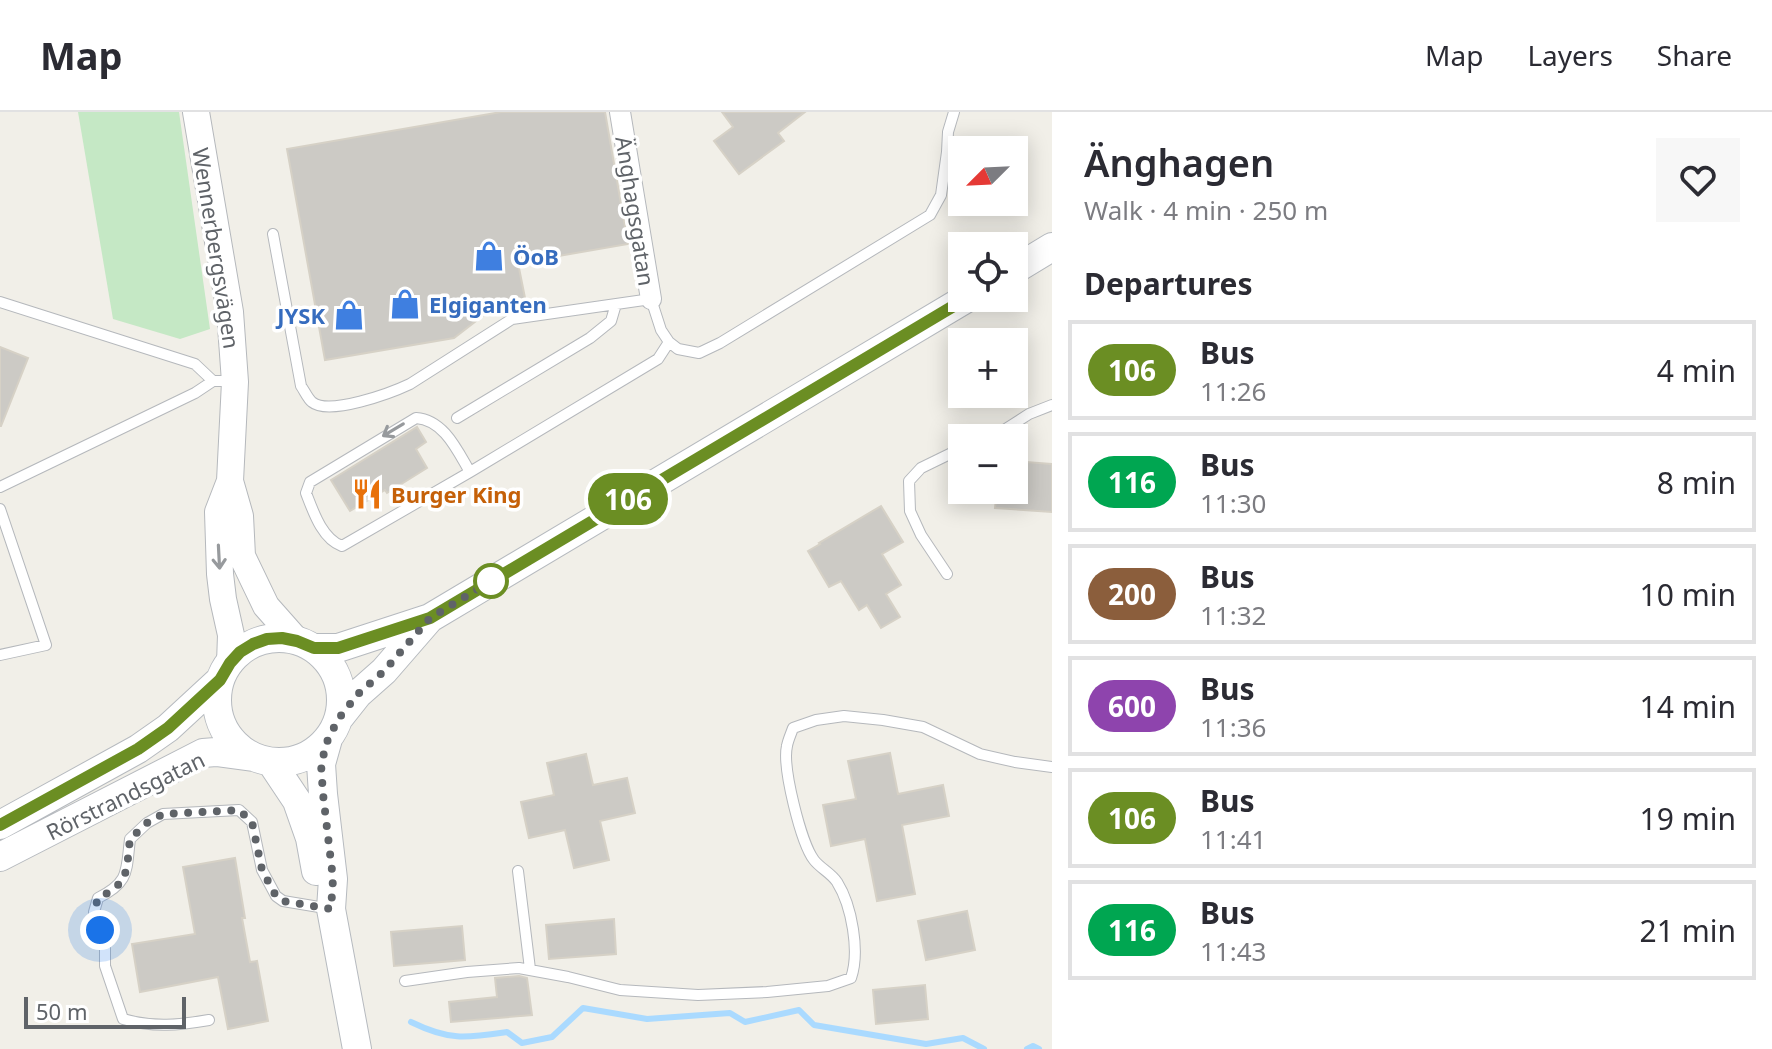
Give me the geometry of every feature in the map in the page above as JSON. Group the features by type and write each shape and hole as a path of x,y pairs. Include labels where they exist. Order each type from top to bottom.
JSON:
{"main road":[{"path":"1028,262 1052,247"},
{"path":"225,671 240,652 267,639 282,638 338,648 430,618 948,309"},
{"path":"262,759 287,762 303,758 316,750 358,694 384,671 430,618"},
{"name":"Wennerbergsvägen","path":"306,644 328,662 338,679 341,698 321,764 333,879 331,909 357,1049"},
{"name":"Wennerbergsvägen","path":"225,671 217,693 217,706 225,730 232,741 262,759 297,801 310,838 317,881 331,909"},
{"name":"Rörstrandsgatan","path":"0,825 148,742 168,728 225,671"},
{"name":"Rörstrandsgatan","path":"0,857 203,753 262,759"}],"street":[{"name":"Wennerbergsvägen","path":"196,112 230,312 224,381 230,481 240,516 242,556 266,606 306,644"},
{"name":"Änghagsgatan","path":"620,112 651,299"},
{"name":"Wennerbergsvägen","path":"225,671 231,635 220,574 218,512 230,481"}],"lane":[{"path":"651,299 661,330 669,342 678,349 699,353 930,215 941,195 948,132 954,112"},
{"name":"Änghagsgatan","path":"273,234 301,386 311,402 326,408 392,392 410,384 512,319 651,299"},
{"path":"0,302 195,364 224,381"},
{"path":"457,418 590,338 611,321 616,304"},
{"path":"470,472 453,445 432,421 416,418 310,482 306,493 328,537 342,546 470,472 658,359 669,342"},
{"path":"0,487 224,381"},
{"path":"1013,424 1052,405"},
{"path":"947,574 921,535 910,511 909,481 921,468 948,455"},
{"path":"0,509 46,645 0,655"},
{"path":"405,981 519,968 620,990 698,995 828,986 851,978 856,965 852,925 836,880 814,860 802,834 787,771 786,747 793,728 816,720 844,716 883,720 923,727 980,754 1052,767"},
{"path":"209,1020 179,1025 144,1025 123,1019 105,966 105,948 94,912 98,898 114,890 126,876 130,839 147,823 163,814 239,810 252,822 262,870 276,896 283,901 331,909"},
{"path":"518,871 530,969"}],"green space":[{"path":"78,112 179,112 210,329 180,339 113,319"}],"building":[{"path":"501,112 605,112 628,244 518,263 526,303 493,308 454,338 325,360 287,149"},
{"path":"722,112 805,112 778,133 784,141 739,174 714,141 733,127"},
{"path":"0,347 28,358 1,426 0,426"},
{"path":"417,427 426,442 416,449 427,468 350,511 331,480"},
{"path":"1028,462 1052,464 1052,512 995,508 995,504 1028,504"},
{"path":"881,506 903,542 882,554 901,585 886,594 900,617 881,628 867,605 859,610 841,581 829,587 808,551"},
{"path":"890,753 898,794 943,785 949,816 902,825 915,894 877,901 865,839 831,846 823,805 856,799 848,761"},
{"path":"586,754 593,785 627,778 635,813 600,821 609,860 574,868 565,830 529,838 521,802 554,795 547,763"},
{"path":"235,858 250,962 257,961 268,1021 228,1029 218,977 140,992 132,944 195,934 183,867"},
{"path":"967,911 975,950 926,960 918,921"},
{"path":"614,919 616,954 549,959 546,925"},
{"path":"462,926 465,960 394,966 391,932"},
{"path":"495,978 527,978 532,1015 451,1022 449,1002 497,997"},
{"path":"925,985 928,1019 876,1024 873,990"}],"waterway":[{"path":"411,1022 448,1035 480,1036 507,1032 522,1043 552,1037 583,1008 647,1019 730,1013 745,1022 799,1010 814,1025 926,1044 963,1038 984,1049"},
{"path":"1027,1049 1033,1046 1039,1049"}],"bus line":[{"name":"106","path":"0,825 138,749 168,728 220,680 240,652 253,644 282,638 314,648 338,648 430,618 948,309"}],"place":[{"name":"ÖoB","path":"489,256"},
{"name":"Elgiganten","path":"405,304"},
{"name":"JYSK","path":"349,315"},
{"name":"Burger King","path":"367,494"}],"route":[{"path":"100,930 94,912 98,898 114,890 126,876 130,839 147,823 163,814 239,810 252,822 262,870 276,896 283,901 331,909 333,879 321,764 328,739 339,718 358,694 384,671 430,618 503,574 491,581"}]}
